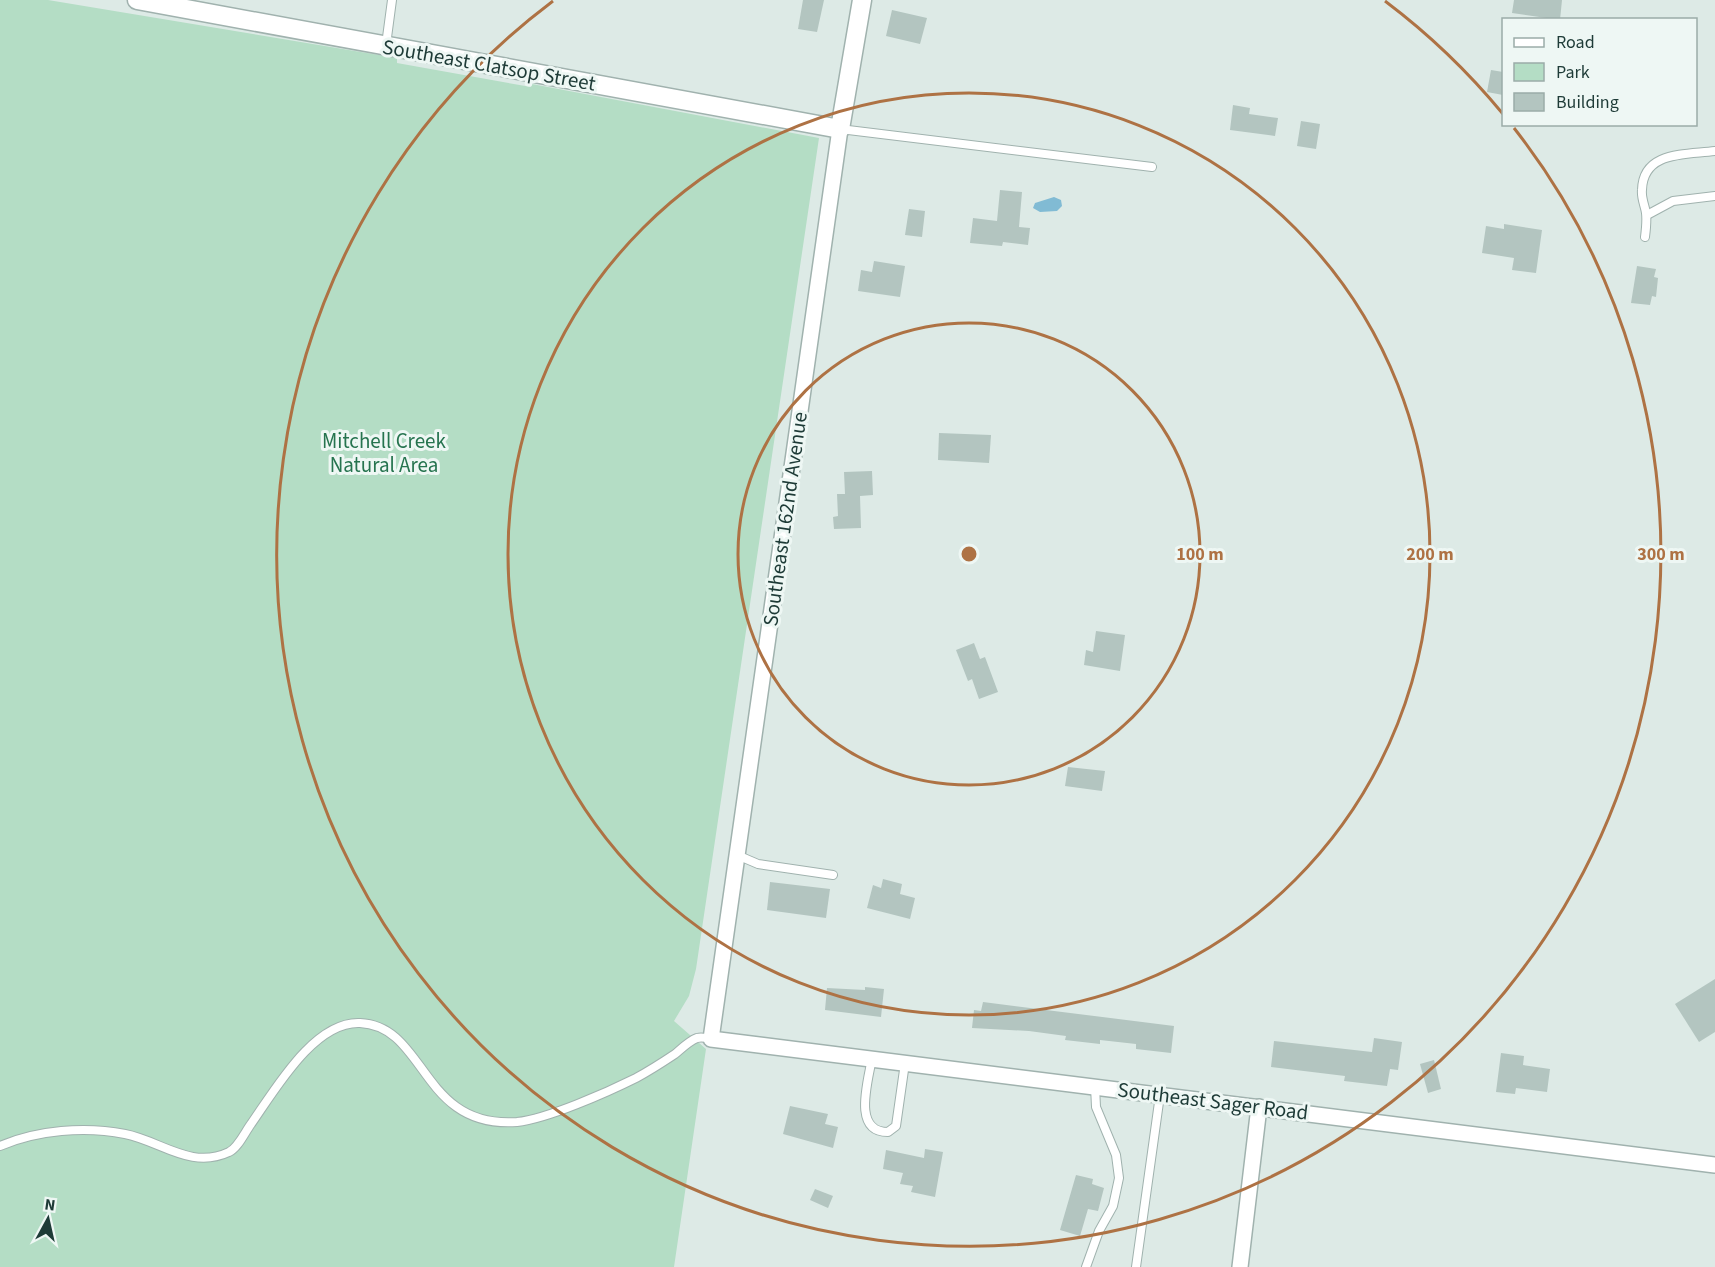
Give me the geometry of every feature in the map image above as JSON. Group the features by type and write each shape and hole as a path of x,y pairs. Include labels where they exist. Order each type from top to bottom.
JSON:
{"street":[{"name":"Southeast Clatsop Street","path":"137,0 840,129"},
{"name":"Southeast 162nd Avenue","path":"711,1039 840,129 862,0"},
{"name":"Southeast Sager Road","path":"711,1039 1715,1165"},
{"path":"1240,1267 1259,1107"}],"lane":[{"path":"386,46 392,0"},
{"path":"840,129 1152,167"},
{"path":"1645,237 1647,214 1641,193 1643,174 1650,165 1666,158 1715,151"},
{"path":"1647,214 1673,201 1715,196"},
{"path":"737,855 758,864 833,875"},
{"path":"0,1146 22,1136 48,1132 100,1131 125,1134 187,1158 201,1159 231,1152 311,1045 336,1027 361,1023 385,1030 406,1047 440,1096 464,1113 492,1122 518,1122 544,1115 636,1077 698,1038 711,1039"},
{"path":"872,1058 865,1115 869,1127 878,1132 888,1132 896,1126 905,1063"},
{"path":"1086,1267 1099,1231 1113,1206 1119,1178 1116,1155 1096,1107 1095,1086"},
{"path":"1136,1267 1160,1095"}],"green space":[{"name":"Mitchell Creek Natural Area","path":"0,0 48,0 397,58 397,63 531,87 532,84 819,138 696,969 689,996 674,1021 706,1049 674,1267 0,1267"}],"water":[{"path":"1054,197 1061,200 1062,206 1057,211 1040,212 1033,208 1035,203"}],"building":[{"path":"803,0 824,0 817,32 798,29"},
{"path":"1514,0 1562,0 1560,18 1512,13"},
{"path":"892,10 927,18 920,44 886,36"},
{"path":"1491,70 1502,72 1502,95 1487,92"},
{"path":"1233,105 1250,108 1249,114 1278,118 1275,136 1230,130"},
{"path":"1301,121 1320,124 1316,149 1297,146"},
{"path":"1000,190 1022,192 1019,227 1030,228 1028,245 1003,242 1002,246 970,243 973,218 997,221"},
{"path":"909,209 925,211 922,237 905,235"},
{"path":"1504,224 1542,230 1536,273 1512,270 1514,258 1482,253 1486,226 1504,229"},
{"path":"874,261 905,266 900,297 858,291 861,270 872,272"},
{"path":"1637,266 1656,269 1654,277 1658,278 1656,297 1652,296 1650,305 1631,303"},
{"path":"939,433 991,435 989,463 938,460"},
{"path":"872,471 873,495 860,496 861,528 834,529 833,517 838,516 837,494 845,494 844,472"},
{"path":"1096,631 1125,635 1120,671 1084,665 1086,650 1093,652"},
{"path":"974,643 980,659 985,657 998,692 979,699 972,679 968,681 956,650"},
{"path":"1068,767 1105,771 1102,791 1065,786"},
{"path":"883,879 902,884 900,894 915,898 910,919 867,908 873,885 881,888"},
{"path":"770,882 830,889 826,918 767,910"},
{"path":"1715,979 1715,1032 1699,1042 1675,1004"},
{"path":"865,987 884,989 881,1017 825,1010 827,988 865,990"},
{"path":"983,1002 1174,1026 1171,1053 1136,1049 1136,1044 1100,1040 1100,1044 1065,1040 1066,1036 1029,1031 972,1028 974,1010 981,1011"},
{"path":"1374,1038 1402,1042 1398,1070 1390,1069 1387,1086 1344,1081 1345,1076 1271,1067 1274,1041 1372,1052"},
{"path":"1501,1053 1524,1056 1523,1065 1550,1069 1547,1092 1516,1088 1515,1094 1496,1092"},
{"path":"1434,1060 1441,1089 1428,1093 1420,1064"},
{"path":"790,1106 828,1114 825,1124 838,1127 833,1148 783,1134"},
{"path":"925,1149 943,1152 935,1197 911,1192 913,1186 900,1184 903,1173 883,1169 886,1150 924,1158"},
{"path":"1076,1175 1093,1179 1092,1184 1104,1188 1098,1211 1088,1209 1080,1236 1060,1230"},
{"path":"815,1189 833,1196 828,1208 810,1200"}]}
